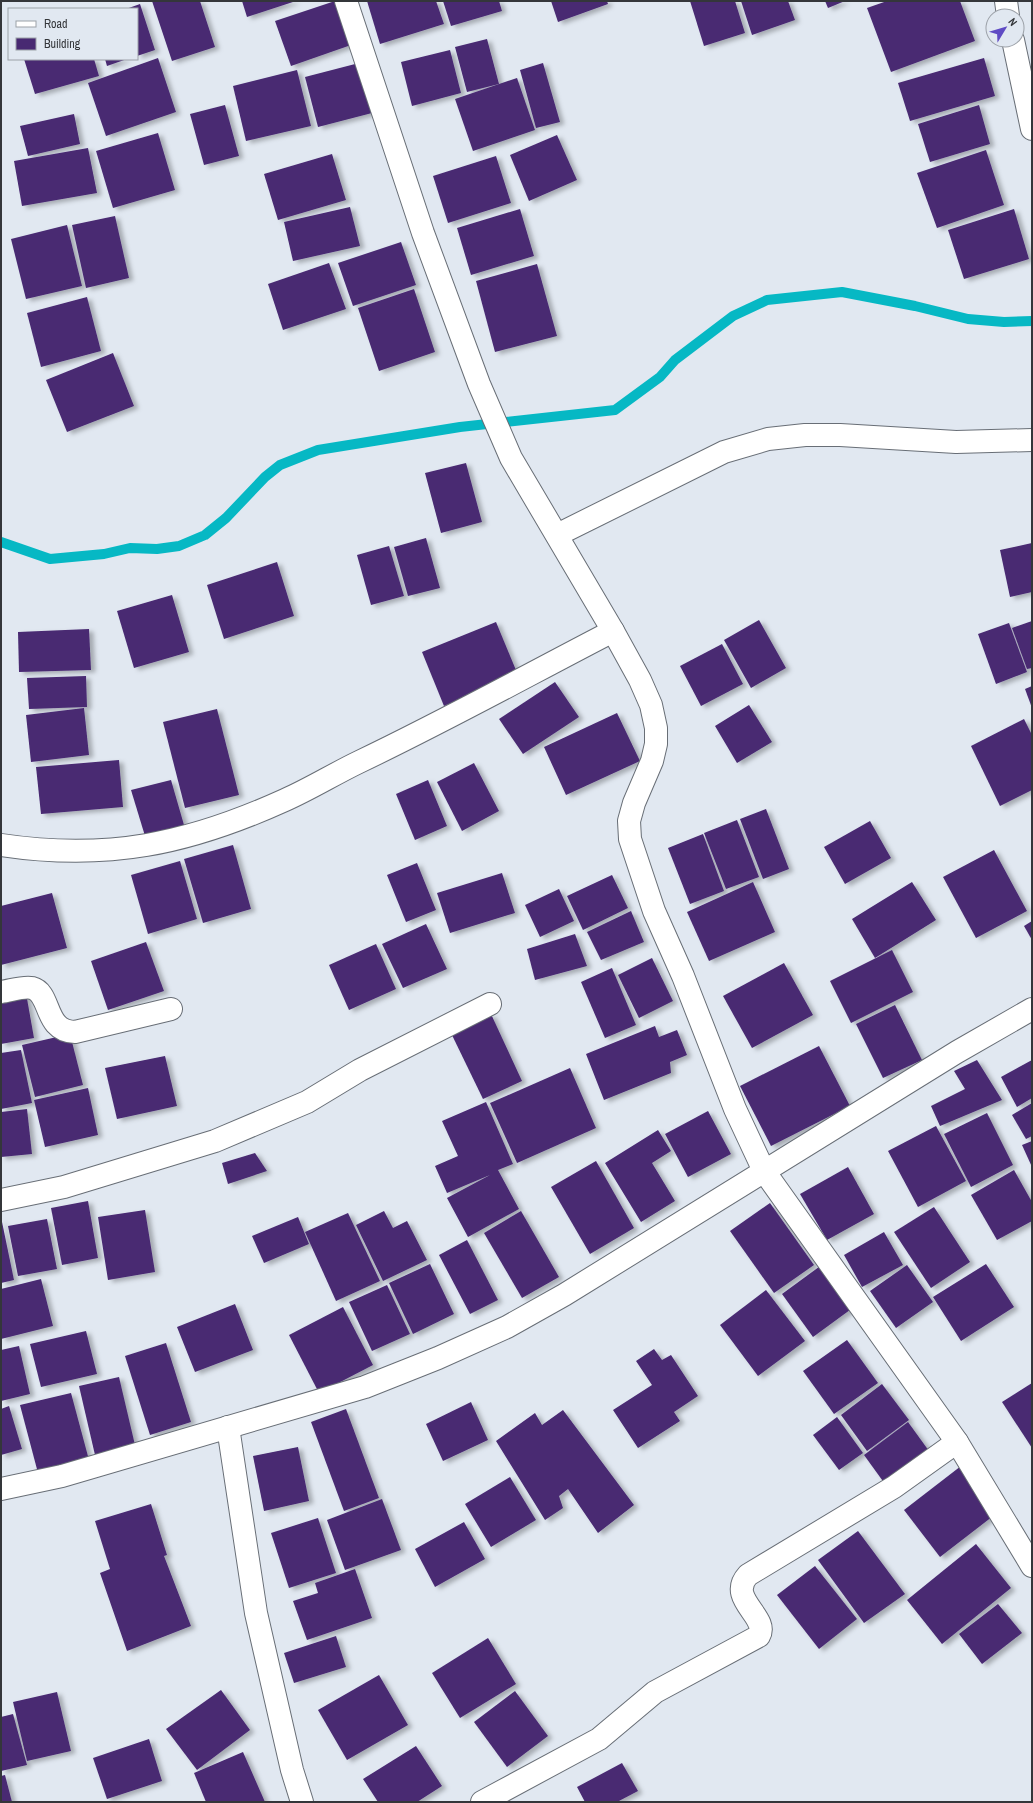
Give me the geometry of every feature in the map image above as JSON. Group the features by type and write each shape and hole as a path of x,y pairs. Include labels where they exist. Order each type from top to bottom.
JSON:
{"street":[{"path":"346,1 423,233 479,384 512,458 613,631 649,699 656,728 656,744 652,761 634,803 629,821 630,839 654,912 683,976 735,1108 764,1172 957,1442 1032,1566"},
{"path":"1016,48 1026,78 1032,129"},
{"path":"557,535 724,452 768,439 805,435 840,435 956,442 1032,440"},
{"path":"1,845 30,849 84,852 133,848 174,840 226,825 286,800 414,736 613,631"},
{"path":"1,992 31,988 38,991 58,1026 65,1031 70,1032 171,1009"},
{"path":"1,1200 64,1187 215,1141 307,1102 360,1070 490,1004"},
{"path":"1,1488 62,1476 365,1387 438,1358 507,1327 564,1295 957,1052 1032,1009"},
{"path":"228,1427 256,1613 292,1770 302,1802"},
{"path":"482,1802 599,1739 655,1692 759,1636 761,1629 760,1624 748,1606 741,1588 742,1582 748,1575 894,1488 957,1442"}],"building":[{"path":"152,1 200,1 215,47 172,61"},
{"path":"242,1 296,1 247,17"},
{"path":"335,1 351,45 291,66 275,21"},
{"path":"367,1 436,1 444,24 380,44"},
{"path":"443,1 499,1 502,11 451,26"},
{"path":"551,1 607,1 608,4 558,22"},
{"path":"690,1 735,1 745,33 704,46"},
{"path":"741,1 788,1 795,20 752,35"},
{"path":"825,1 845,1 828,8"},
{"path":"887,1 960,1 975,41 891,72 867,8"},
{"path":"140,4 155,50 138,56 138,8 129,8"},
{"path":"487,39 499,84 467,92 455,47"},
{"path":"450,50 461,93 412,106 401,62"},
{"path":"158,58 176,112 106,136 88,83"},
{"path":"984,58 995,96 910,121 898,83"},
{"path":"24,60 94,60 99,76 35,94"},
{"path":"105,60 124,60 107,66"},
{"path":"359,63 372,113 318,127 305,77"},
{"path":"543,63 560,122 536,128 520,70"},
{"path":"297,70 311,126 246,141 233,86"},
{"path":"517,78 535,130 473,151 455,99"},
{"path":"225,105 239,156 204,165 190,114"},
{"path":"979,105 990,144 930,162 918,124"},
{"path":"74,114 80,144 28,156 20,126"},
{"path":"158,133 175,190 113,208 96,151"},
{"path":"557,135 577,180 529,201 510,155"},
{"path":"88,148 97,193 22,206 14,161"},
{"path":"986,150 1004,205 937,228 917,173"},
{"path":"332,154 346,200 278,220 264,174"},
{"path":"496,156 511,203 448,223 433,176"},
{"path":"350,207 360,246 293,261 284,222"},
{"path":"520,209 534,256 471,275 457,228"},
{"path":"1014,209 1029,259 964,279 948,230"},
{"path":"115,216 129,278 86,288 72,225"},
{"path":"67,225 82,286 26,299 11,239"},
{"path":"401,242 416,285 353,306 338,263"},
{"path":"329,263 346,309 283,330 268,284"},
{"path":"537,264 557,336 495,352 476,281"},
{"path":"414,289 435,352 379,371 358,308"},
{"path":"87,297 101,351 41,367 27,313"},
{"path":"113,353 134,406 67,432 46,380"},
{"path":"466,463 482,522 441,533 425,473"},
{"path":"426,538 440,588 408,596 394,547"},
{"path":"1032,543 1032,592 1010,597 1000,550"},
{"path":"389,546 404,596 371,605 357,555"},
{"path":"277,562 294,616 224,639 207,585"},
{"path":"172,595 189,652 134,668 117,611"},
{"path":"759,620 786,668 751,688 724,640"},
{"path":"1032,621 1032,668 1027,669 1012,628"},
{"path":"496,622 518,675 444,706 422,652"},
{"path":"1009,623 1027,672 996,684 978,634"},
{"path":"89,629 91,670 19,672 18,632"},
{"path":"722,644 743,684 701,706 680,666"},
{"path":"86,676 87,707 29,709 27,678"},
{"path":"555,682 579,717 523,754 499,719"},
{"path":"1032,686 1032,708 1025,689"},
{"path":"749,705 772,742 737,763 715,726"},
{"path":"84,708 89,755 31,762 26,715"},
{"path":"217,709 239,795 185,808 163,722"},
{"path":"617,713 640,761 566,795 544,747"},
{"path":"1024,719 1032,735 1032,790 1000,806 971,746"},
{"path":"119,760 123,807 41,814 36,767"},
{"path":"474,763 499,811 462,831 437,782"},
{"path":"171,780 184,825 145,836 131,790"},
{"path":"428,780 447,826 415,840 396,794"},
{"path":"766,809 789,869 763,879 740,819"},
{"path":"737,820 759,877 726,889 704,833"},
{"path":"870,821 891,858 845,884 824,847"},
{"path":"703,834 724,891 690,904 668,848"},
{"path":"233,845 251,909 203,923 184,859"},
{"path":"994,850 1027,911 976,938 943,877"},
{"path":"180,861 197,919 148,934 131,875"},
{"path":"417,863 436,910 406,922 387,875"},
{"path":"502,873 515,913 450,933 437,893"},
{"path":"612,875 628,908 583,930 567,896"},
{"path":"753,882 775,932 709,961 687,912"},
{"path":"912,882 936,920 875,958 852,919"},
{"path":"559,889 574,921 540,937 525,905"},
{"path":"52,893 67,948 1,965 1,906"},
{"path":"631,911 644,942 601,960 587,932"},
{"path":"1032,921 1032,940 1024,926"},
{"path":"426,924 447,969 403,988 382,944"},
{"path":"575,934 587,966 535,980 527,949"},
{"path":"146,942 164,991 108,1010 91,961"},
{"path":"376,944 396,989 349,1010 329,965"},
{"path":"892,950 913,992 851,1023 830,981"},
{"path":"652,958 673,1001 639,1018 618,975"},
{"path":"784,963 813,1015 752,1048 723,996"},
{"path":"612,968 636,1025 605,1038 581,982"},
{"path":"26,993 34,1038 1,1044 1,997"},
{"path":"895,1005 922,1060 883,1078 856,1024"},
{"path":"491,1014 522,1081 483,1099 451,1033"},
{"path":"655,1026 659,1037 677,1030 687,1055 670,1062 671,1073 604,1100 586,1054"},
{"path":"70,1034 83,1085 35,1097 22,1045"},
{"path":"819,1046 850,1106 771,1146 740,1086"},
{"path":"21,1050 32,1103 1,1109 1,1053"},
{"path":"165,1056 177,1106 117,1119 105,1068"},
{"path":"977,1060 1002,1100 940,1126 931,1106 965,1089 954,1071"},
{"path":"1032,1060 1032,1098 1017,1107 1001,1077"},
{"path":"570,1068 596,1128 517,1163 490,1103"},
{"path":"88,1088 98,1135 45,1147 34,1100"},
{"path":"486,1102 513,1164 498,1170 519,1209 468,1237 447,1198 490,1175 447,1193 435,1166 458,1156 442,1121"},
{"path":"1032,1103 1032,1136 1026,1139 1012,1115"},
{"path":"27,1109 32,1154 1,1157 1,1112"},
{"path":"708,1111 731,1154 688,1177 665,1134"},
{"path":"987,1113 1013,1165 971,1187 944,1134"},
{"path":"936,1126 966,1181 918,1207 888,1151"},
{"path":"658,1130 671,1151 652,1163 675,1201 641,1222 605,1163"},
{"path":"1032,1141 1032,1167 1022,1145"},
{"path":"255,1153 267,1171 228,1184 222,1163"},
{"path":"596,1161 634,1228 590,1254 551,1187"},
{"path":"848,1167 874,1214 827,1240 800,1194"},
{"path":"1014,1170 1032,1202 1032,1221 997,1240 971,1195"},
{"path":"88,1201 98,1258 62,1265 51,1208"},
{"path":"770,1203 814,1265 774,1293 730,1231"},
{"path":"934,1207 970,1262 931,1288 894,1232"},
{"path":"145,1210 155,1272 108,1280 98,1217"},
{"path":"384,1211 393,1228 407,1221 427,1260 383,1281 356,1225"},
{"path":"521,1211 559,1277 522,1298 484,1233"},
{"path":"348,1213 380,1281 336,1301 305,1232"},
{"path":"1,1217 14,1280 1,1283"},
{"path":"298,1217 309,1244 264,1263 252,1236"},
{"path":"47,1219 57,1269 18,1276 8,1226"},
{"path":"884,1232 903,1265 862,1287 844,1255"},
{"path":"467,1240 498,1300 470,1314 439,1255"},
{"path":"430,1264 454,1314 413,1334 389,1283"},
{"path":"823,1264 854,1307 813,1337 782,1294"},
{"path":"986,1264 1014,1307 961,1341 933,1297"},
{"path":"907,1265 933,1302 896,1328 870,1291"},
{"path":"41,1279 53,1326 1,1339 1,1289"},
{"path":"387,1285 410,1334 372,1351 349,1302"},
{"path":"766,1290 805,1341 758,1376 720,1325"},
{"path":"235,1304 253,1350 195,1372 177,1327"},
{"path":"343,1307 373,1365 319,1393 289,1335"},
{"path":"86,1331 97,1374 41,1387 30,1344"},
{"path":"847,1340 878,1383 834,1414 803,1371"},
{"path":"166,1343 191,1422 150,1435 125,1356"},
{"path":"19,1346 30,1394 1,1401 1,1350"},
{"path":"654,1349 662,1360 671,1355 698,1396 674,1412 680,1421 638,1448 613,1410 652,1385 636,1361"},
{"path":"119,1377 135,1445 95,1455 79,1386"},
{"path":"1032,1383 1032,1448 1002,1402"},
{"path":"882,1384 909,1420 867,1451 841,1415"},
{"path":"71,1393 89,1460 38,1473 20,1405"},
{"path":"471,1402 488,1440 443,1461 426,1424"},
{"path":"9,1406 22,1449 1,1455 1,1409"},
{"path":"346,1409 379,1498 344,1511 311,1422"},
{"path":"563,1410 634,1505 598,1533 568,1489 559,1496 563,1508 545,1520 496,1441 535,1413 542,1425"},
{"path":"837,1417 863,1453 839,1470 813,1435"},
{"path":"908,1422 929,1451 885,1484 864,1455"},
{"path":"298,1447 309,1501 264,1511 253,1456"},
{"path":"961,1466 997,1513 940,1557 904,1510"},
{"path":"510,1477 536,1520 491,1547 465,1504"},
{"path":"382,1499 401,1550 345,1570 327,1520"},
{"path":"151,1504 167,1555 164,1556 191,1626 127,1651 100,1573 110,1569 95,1521"},
{"path":"318,1518 336,1573 289,1588 271,1533"},
{"path":"464,1522 485,1559 435,1587 415,1549"},
{"path":"858,1531 905,1594 864,1623 818,1560"},
{"path":"976,1544 1011,1588 942,1644 907,1600"},
{"path":"815,1566 857,1619 819,1649 777,1595"},
{"path":"355,1569 372,1618 307,1640 293,1601 318,1593 315,1583"},
{"path":"998,1604 1022,1633 982,1664 959,1634"},
{"path":"336,1636 346,1667 294,1683 284,1653"},
{"path":"488,1638 516,1684 460,1718 432,1673"},
{"path":"379,1675 408,1725 347,1760 318,1710"},
{"path":"221,1690 250,1730 197,1770 166,1729"},
{"path":"515,1691 548,1736 507,1767 474,1722"},
{"path":"57,1692 71,1751 27,1761 13,1702"},
{"path":"13,1714 27,1765 1,1771 1,1717"},
{"path":"149,1739 162,1781 107,1799 93,1758"},
{"path":"416,1746 442,1786 417,1802 378,1802 363,1779"},
{"path":"243,1752 265,1802 206,1802 194,1773"},
{"path":"622,1763 638,1791 617,1802 585,1802 577,1787"},
{"path":"5,1775 12,1802 1,1802 1,1776"}],"waterway":[{"path":"1,542 50,559 104,554 130,548 157,549 179,546 205,535 226,518 265,477 280,465 318,450 460,427 615,410 660,377 675,360 733,316 767,300 842,292 915,306 968,319 1004,322 1032,321"}]}
